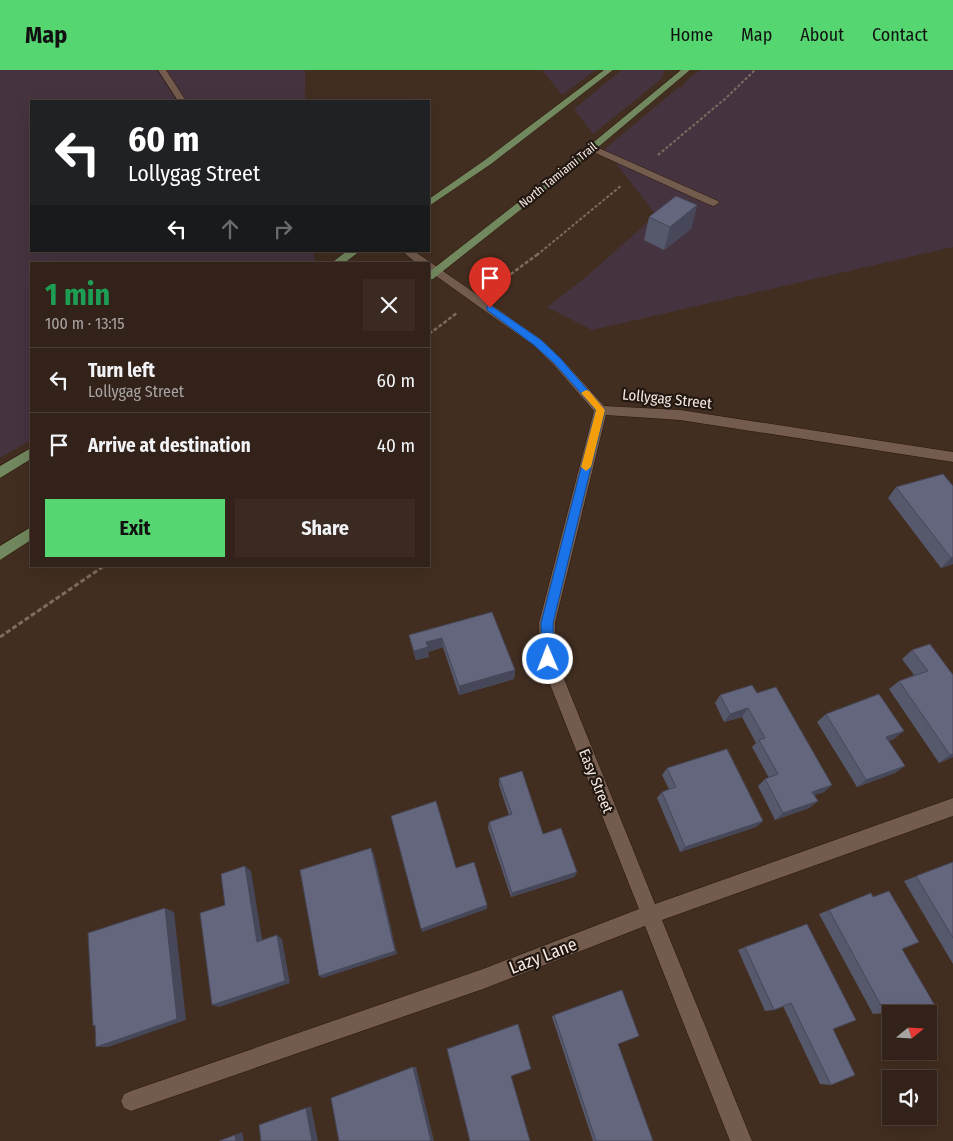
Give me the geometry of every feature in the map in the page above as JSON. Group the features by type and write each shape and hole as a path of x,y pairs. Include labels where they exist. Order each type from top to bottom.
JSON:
{"main road":[{"path":"430,202 488,162 608,70"},
{"path":"673,81 677,70"},
{"name":"North Tamiami Trail","path":"432,272 592,148 686,70"},
{"path":"338,262 353,252"},
{"path":"0,473 30,455"},
{"path":"0,554 30,535"}],"street":[{"path":"162,70 181,100"},
{"path":"592,148 714,202"},
{"path":"408,252 422,262"},
{"name":"Lollygag Street","path":"432,272 477,299 537,342 557,361 601,410 680,415 953,457"},
{"name":"Easy Street","path":"601,410 547,623 548,659 741,1141"},
{"name":"Lazy Lane","path":"131,1101 483,979 649,915 953,807"}],"path":[{"path":"430,333 523,266 641,170 726,98 755,70"},
{"path":"0,637 103,567"}],"shaded area":[{"path":"0,70 305,70 305,100 30,100 30,252 313,252 316,262 30,262 30,441 0,458"},
{"path":"542,70 595,70 562,95"},
{"path":"622,70 665,70 661,79 593,134 574,109"},
{"path":"700,70 953,70 953,247 592,330 547,307 585,278 656,215 605,149 679,87 682,88 684,83"}],"building":[{"path":"676,196 697,205 670,227 649,217"},
{"path":"943,474 953,486 953,557 951,558 896,487"},
{"path":"492,612 515,670 459,686 442,638 426,642 428,647 414,651 409,635"},
{"path":"930,644 953,675 953,754 950,755 899,681 928,671 912,650"},
{"path":"752,685 757,693 776,687 832,785 812,792 818,801 783,813 765,779 778,774 759,740 765,738 748,708 730,714 720,695"},
{"path":"879,694 904,731 886,737 905,766 866,780 826,714"},
{"path":"727,749 763,821 685,847 662,792 676,787 667,768"},
{"path":"522,771 543,834 561,828 577,872 512,893 489,822 512,814 499,778"},
{"path":"436,801 456,868 474,862 487,905 421,929 391,816"},
{"path":"371,848 395,951 319,976 300,870"},
{"path":"953,862 953,938 916,876"},
{"path":"245,866 257,942 277,935 285,981 212,1005 200,913 225,905 221,874"},
{"path":"889,891 919,942 902,949 934,1004 882,1005 882,1007 829,910 871,893 873,897"},
{"path":"165,908 177,1019 96,1047 95,1025 93,1026 88,933"},
{"path":"807,924 856,1020 833,1029 855,1075 831,1085 791,1003 774,1010 745,947"},
{"path":"622,990 639,1036 618,1044 653,1141 596,1141 554,1015"},
{"path":"518,1024 531,1069 511,1076 530,1141 470,1141 447,1049"},
{"path":"413,1067 431,1141 339,1141 331,1098"},
{"path":"306,1108 312,1141 261,1141 259,1125"},
{"path":"235,1135 236,1141 219,1141"}],"slow traffic":[{"path":"586,393 601,410 586,467"}],"route":[{"path":"490,308 537,342 557,361 601,410 547,623 548,659"}]}
